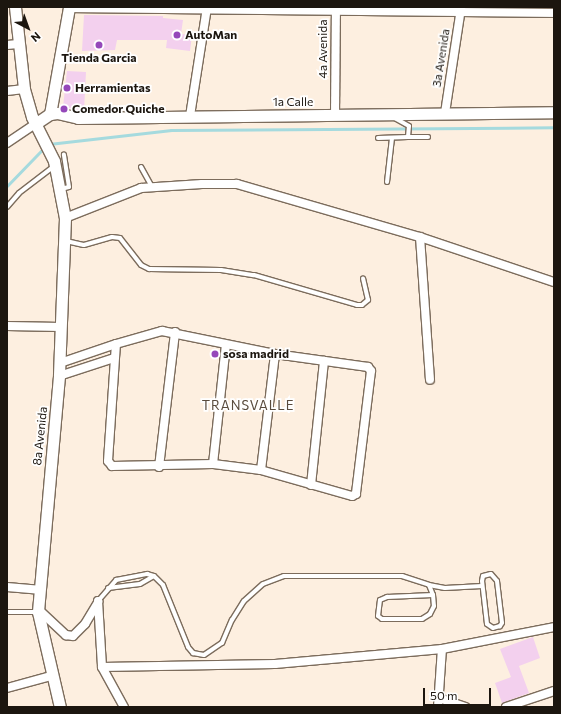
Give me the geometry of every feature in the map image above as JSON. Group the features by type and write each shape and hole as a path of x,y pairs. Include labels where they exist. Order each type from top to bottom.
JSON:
{"street":[{"name":"8a Avenida","path":"14,7 12,44 35,124 42,137 60,189 65,218 66,241 60,363 39,590 39,611 51,676 60,707"},
{"path":"7,143 35,124 54,114 72,8 461,9 554,13"},
{"path":"190,116 207,8"},
{"name":"4a Avenida","path":"335,8 335,115"},
{"name":"3a Avenida","path":"445,112 461,9"},
{"path":"7,91 24,89"},
{"name":"1a Calle","path":"54,114 78,118 335,115 445,112 554,112"},
{"path":"65,218 130,191 152,187 219,183 248,186 420,237 554,282"},
{"path":"420,237 430,380"},
{"path":"7,326 61,327"},
{"path":"60,363 116,344 162,331 175,332 226,345 275,354 368,367 371,371 356,494 352,496 261,470 213,464 112,466 109,463 116,344"},
{"path":"159,466 175,332"},
{"path":"213,464 226,345"},
{"path":"261,470 275,354"},
{"path":"59,376 114,358"},
{"path":"311,485 324,361"},
{"path":"7,587 39,590"},
{"path":"39,611 66,635 73,636 85,624 98,601"},
{"path":"98,601 102,667 124,707"},
{"path":"102,667 275,664 442,649 554,627"},
{"path":"438,707 442,649"},
{"path":"7,688 51,676"},
{"path":"506,707 554,691"},
{"path":"439,698 466,707"}],"lane":[{"path":"386,114 409,126 409,135"},
{"path":"378,138 392,138 409,135 428,137"},
{"path":"387,182 392,138"},
{"path":"60,189 69,187 64,154"},
{"path":"7,207 19,193 52,163"},
{"path":"141,167 152,187"},
{"path":"66,241 84,245 112,238 120,238 141,265 149,269 221,270 254,275 357,305 362,305 368,300 363,279"},
{"path":"98,601 116,580 126,576 146,574 154,576 163,585 188,647 193,653 204,655 222,643 232,620 244,601 263,584 284,576 402,576 429,585 445,588 482,586"},
{"path":"491,574 495,576 500,626 489,628 487,624 482,586 483,576 491,574"},
{"path":"108,588 129,587 154,576"},
{"path":"429,585 433,595 434,606 422,619 389,620 378,616 380,600 387,597 433,595"},
{"path":"7,612 39,611"}],"building":[{"path":"84,15 163,16 163,18 183,20 181,34 192,35 190,51 166,48 167,40 117,40 115,50 82,51"},
{"path":"67,71 86,72 84,111 63,107"},
{"path":"533,637 540,658 519,666 529,693 502,703 495,683 511,677 500,649"}],"waterway":[{"path":"49,144 171,130 554,127"},
{"path":"7,186 44,148"}],"place":[{"name":"AutoMan","path":"177,35"},
{"name":"Tienda Garcia","path":"99,45"},
{"name":"Herramientas","path":"67,88"},
{"name":"Comedor Quiche","path":"64,109"},
{"name":"sosa madrid","path":"215,354"}],"district":[{"name":"TRANSVALLE","path":"248,405"}]}
